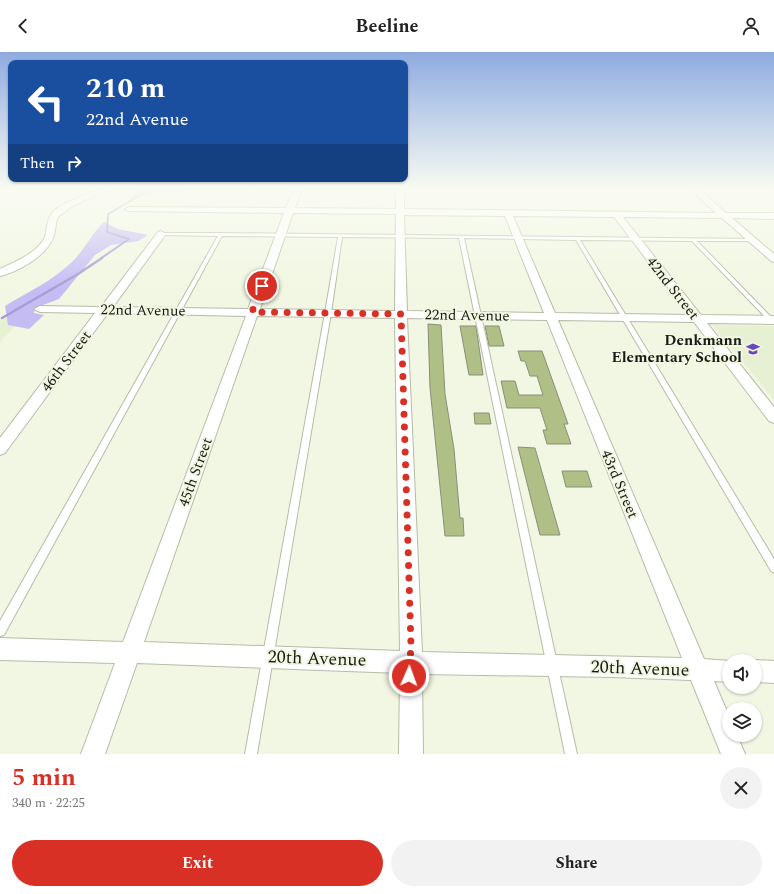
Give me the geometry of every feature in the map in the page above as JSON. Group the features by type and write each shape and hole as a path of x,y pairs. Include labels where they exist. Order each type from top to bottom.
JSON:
{"street":[{"path":"0,273 25,260 41,247 48,238 51,223"},
{"name":"45th Street","path":"92,754 286,223"},
{"path":"400,223 401,314 411,646 410,754"},
{"name":"43rd Street","path":"512,223 733,754"},
{"name":"42nd Street","path":"623,223 774,417"},
{"path":"732,223 774,259"},
{"name":"46th Street","path":"0,449 161,234"},
{"name":"22nd Avenue","path":"40,309 773,320"},
{"name":"20th Avenue","path":"0,649 268,656 410,663 552,665 722,671"},
{"path":"762,671 774,672"}],"lane":[{"path":"161,234 753,240"},
{"path":"0,631 221,234"},
{"path":"251,754 328,313 340,236"},
{"path":"461,237 571,754"},
{"path":"577,238 774,568"},
{"path":"694,240 773,320"}],"shaded area":[{"path":"103,223 106,223 118,229 148,235 138,241 111,245 95,255 59,299 35,308 34,313 44,315 29,329 8,325 5,306 66,268"},
{"path":"26,315 0,342 0,319"},
{"name":"Denkmann Elementary School","path":"712,325 774,326 774,400 752,373"}],"building":[{"path":"428,324 441,325 445,394 454,449 460,518 463,518 464,536 445,536 430,388"},
{"path":"460,326 476,326 483,375 469,375"},
{"path":"485,326 499,326 504,346 489,346"},
{"path":"518,351 542,351 568,424 564,424 571,444 547,444 543,430 547,430 540,408 507,408 501,381 515,381 519,395 543,395 537,376 530,376 525,361 521,361"},
{"path":"474,413 489,413 491,424 475,424"},
{"path":"518,447 535,448 560,535 540,535"},
{"path":"562,471 587,471 592,487 566,487"}],"waterway":[{"path":"100,259 129,239 107,232 108,223"},
{"path":"2,318 78,274 102,258"}],"place":[{"name":"Denkmann Elementary School","path":"753,349"}],"route":[{"path":"262,286 252,312 401,314 411,646 409,676"}]}
